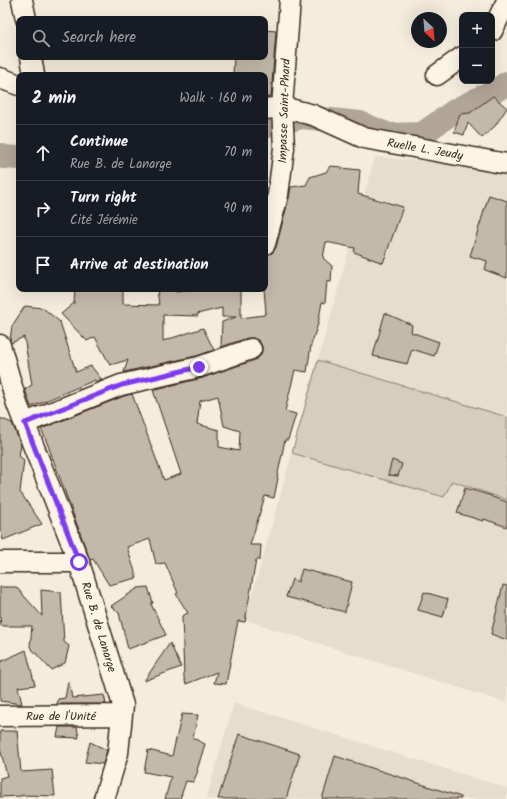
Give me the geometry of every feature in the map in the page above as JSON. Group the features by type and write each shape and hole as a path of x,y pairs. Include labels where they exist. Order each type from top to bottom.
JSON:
{"street":[{"path":"22,0 25,16"},
{"name":"Impasse Saint-Phard","path":"268,224 272,197 284,148 273,108 290,0"},
{"path":"495,25 507,1"},
{"path":"437,75 459,59"},
{"path":"32,60 34,72"},
{"path":"0,78 16,83"},
{"name":"Ruelle L. Jeudy","path":"273,108 313,115 364,138 507,164"},
{"name":"Rue B. de Lanarge","path":"0,345 9,404 25,423 79,562 123,705 118,753 104,799"},
{"path":"25,423 122,385 199,367 251,349"},
{"path":"0,562 79,562"},
{"name":"Rue de l'Unité","path":"0,716 122,715"}],"shaded area":[{"path":"375,157 425,161 507,173 507,417 318,360"},
{"path":"318,360 507,417 507,500 452,481 444,497 292,453"},
{"path":"292,453 444,497 452,481 507,500 507,703 245,620"},
{"path":"234,703 507,788 507,799 206,799"}],"building":[{"path":"268,30 276,31 271,97 268,97 268,72 233,72 234,60 268,60"},
{"path":"493,96 507,108 495,126 482,138 468,123 464,135 454,132 460,114 470,113"},
{"path":"330,166 360,170 358,194 403,207 383,263 354,252 355,248 326,242 323,258 332,266 331,282 327,281 325,303 322,302 318,324 311,345 307,372 295,370 285,411 296,414 288,440 285,440 274,498 265,496 250,545 261,545 260,560 256,560 245,622 238,621 226,684 214,683 217,672 186,684 184,678 182,616 188,613 176,594 178,593 165,563 156,564 150,539 127,547 137,578 109,585 93,559 90,560 41,429 132,394 164,480 181,474 153,390 202,378 255,360 260,356 262,346 259,341 253,338 247,338 221,347 222,322 236,317 222,317 222,308 197,314 198,316 163,315 163,341 203,328 214,350 196,356 124,372 128,360 110,365 95,337 87,341 61,314 74,303 75,292 123,292 123,304 159,305 157,292 241,292 241,318 264,315 266,313 264,292 268,292 268,255 273,252 276,247 291,187 306,185 310,177 326,172","holes":["218,396 224,426 240,431 239,451 219,447 219,430 197,424 200,401"]},
{"path":"489,195 507,201 507,278 485,270 487,261 470,256"},
{"path":"25,306 43,308 60,322 76,372 91,366 102,380 96,382 95,380 31,407 25,389 32,385 24,337 11,343 10,340 12,326"},
{"path":"385,313 412,325 411,332 439,342 434,356 412,349 407,364 373,356"},
{"path":"0,418 12,423 21,445 19,456 24,460 20,492 42,524 3,540 0,527"},
{"path":"392,460 402,464 398,476 388,475"},
{"path":"465,488 507,502 507,527 484,519 483,521 457,513"},
{"path":"302,569 352,582 345,612 286,597 292,579 298,582"},
{"path":"503,585 507,586 507,640 491,634"},
{"path":"0,587 16,587 42,616 41,590 61,592 64,642 69,646 65,663 51,670 30,647 32,626 1,626"},
{"path":"148,587 153,603 151,604 166,635 128,649 119,613 111,606 138,588"},
{"path":"424,592 448,599 443,617 418,610"},
{"path":"170,643 181,667 144,681"},
{"path":"26,650 35,685 18,687 22,704 0,701 0,662"},
{"path":"68,682 72,698 104,695 106,704 57,704 58,699 65,698"},
{"path":"182,714 198,715 193,738 205,744 197,770 198,771 193,782 186,781 180,799 165,799 171,777 144,772 148,750 172,756"},
{"path":"59,727 77,727 79,738 57,737"},
{"path":"0,731 17,731 21,772 52,770 55,796 22,795 0,797 0,778 7,776 0,748"},
{"path":"239,734 300,754 286,799 218,799"},
{"path":"90,742 107,750 103,764 85,762"},
{"path":"335,756 461,797 461,799 322,799"}],"waterway":[{"path":"268,126 302,117 360,123 389,135 422,134 456,110 507,83"},
{"path":"0,155 3,157 16,158"}],"route":[{"path":"79,562 25,423 122,385 199,367"}]}
